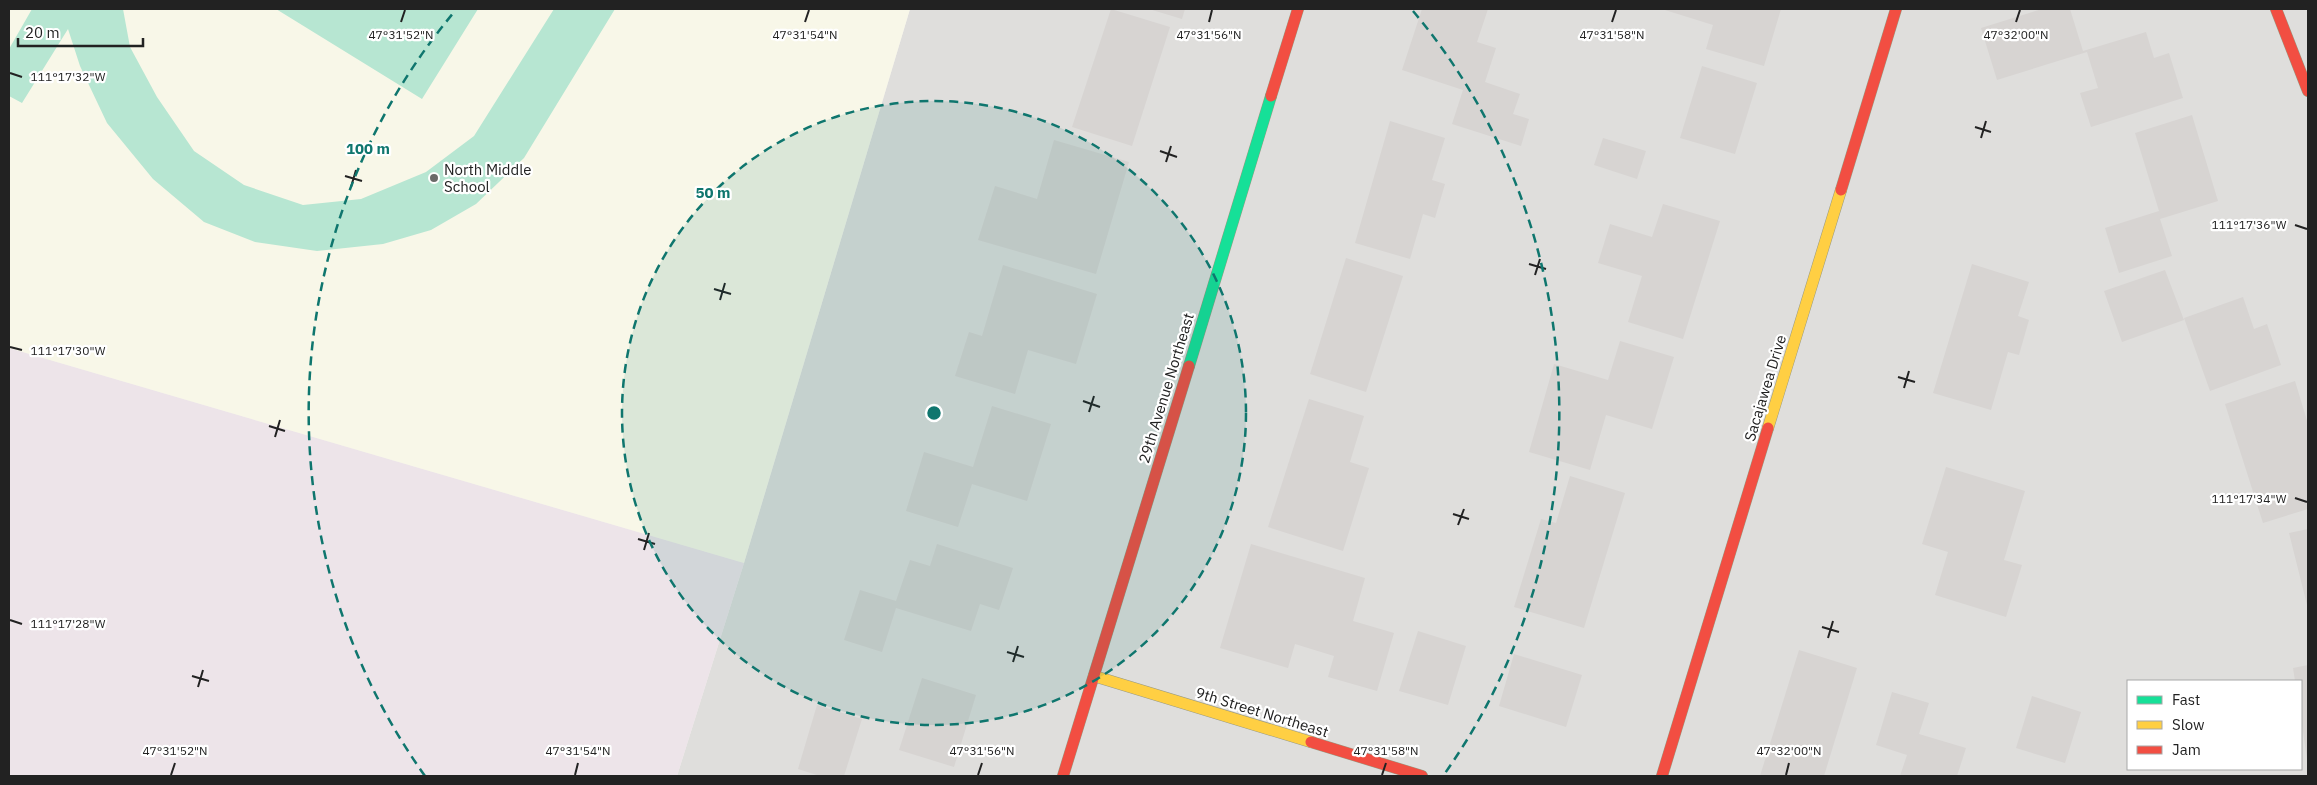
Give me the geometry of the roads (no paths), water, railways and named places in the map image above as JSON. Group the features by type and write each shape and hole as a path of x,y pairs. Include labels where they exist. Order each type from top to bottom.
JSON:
{"street":[{"name":"29th Avenue Northeast","path":"1063,776 1298,9"},
{"name":"Sacajawea Drive","path":"1662,776 1896,9"},
{"path":"2276,9 2295,53 2308,91"},
{"name":"9th Street Northeast","path":"1094,676 1422,776"}],"place":[{"name":"North Middle School","path":"434,178"}]}
